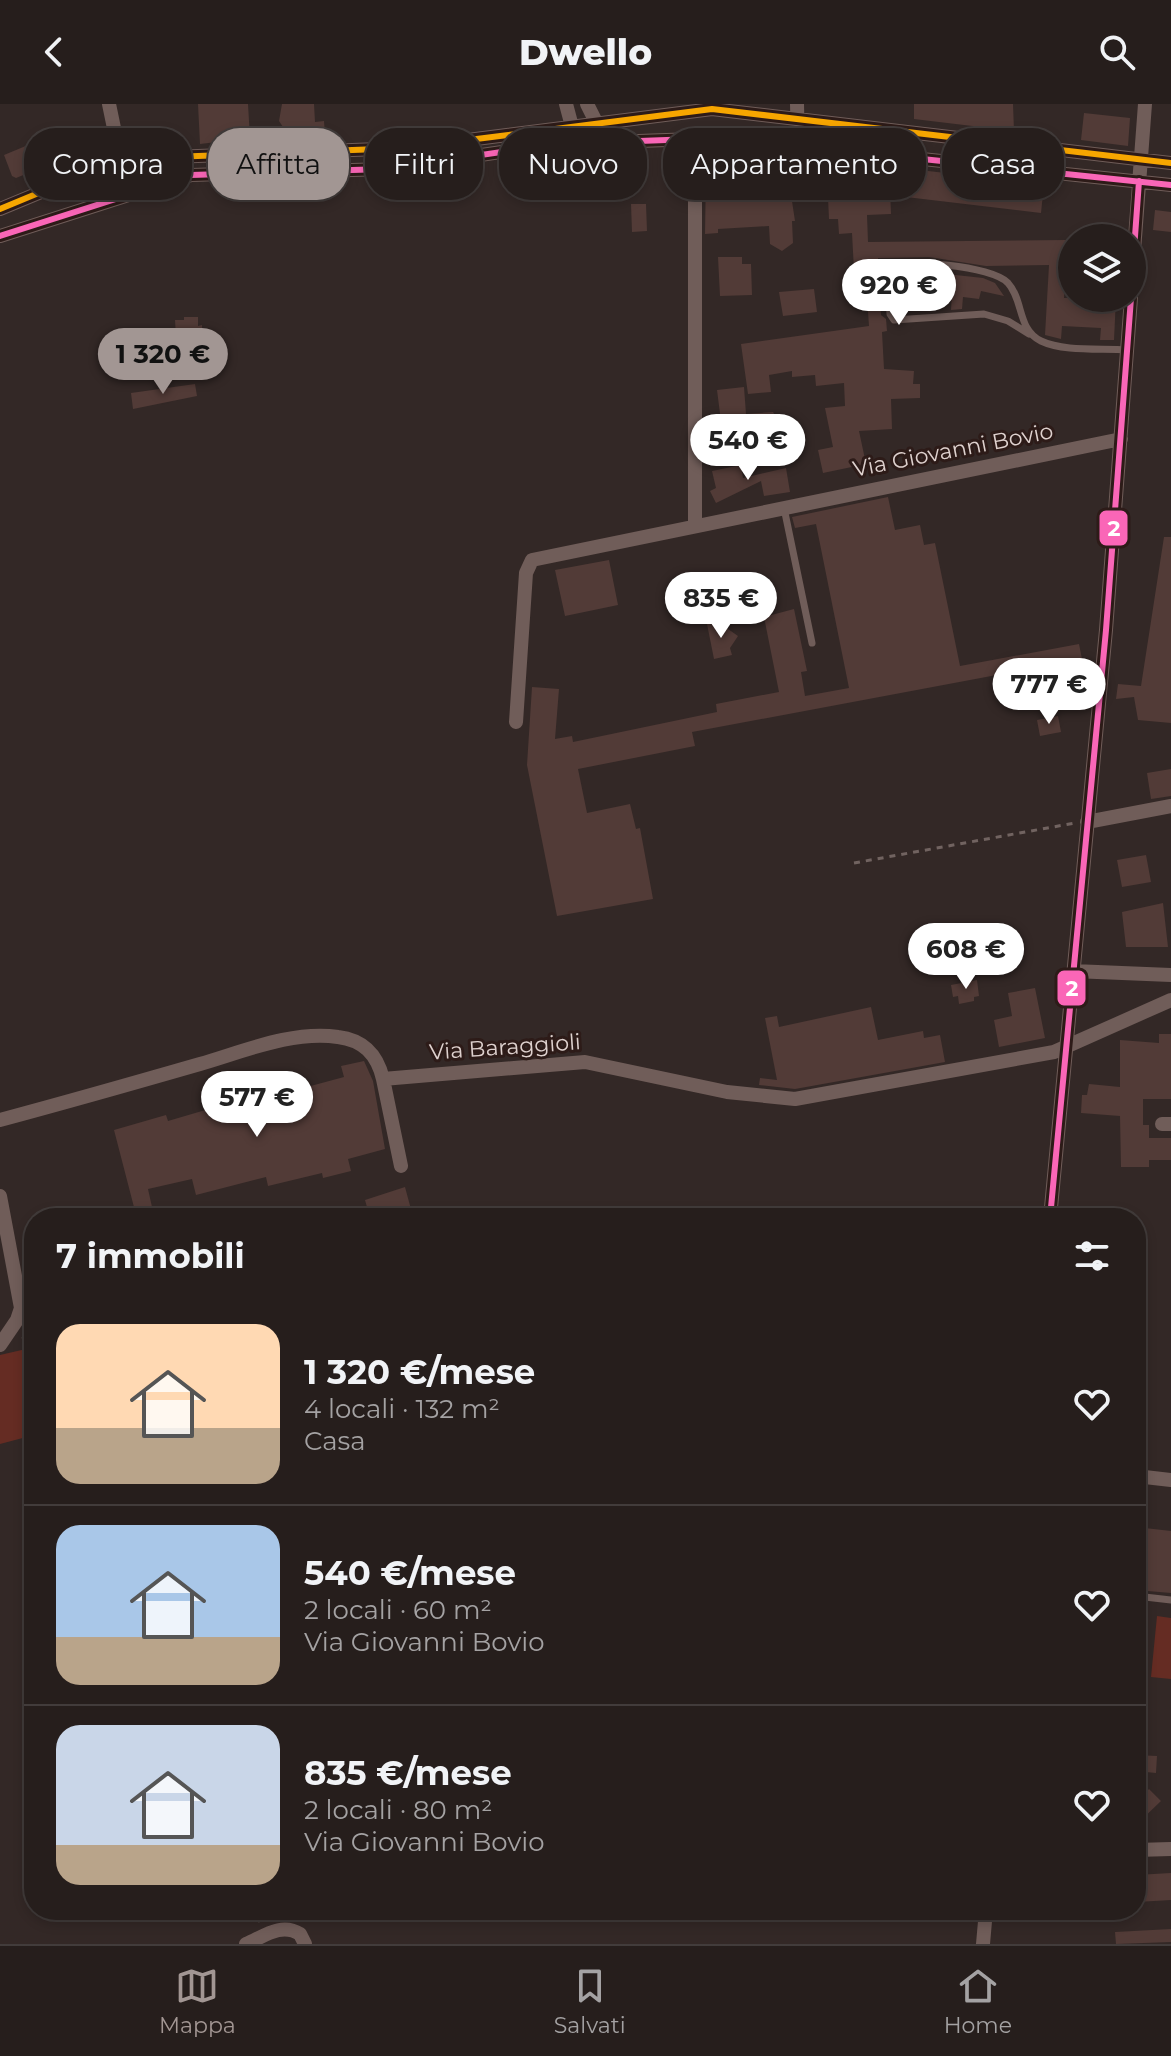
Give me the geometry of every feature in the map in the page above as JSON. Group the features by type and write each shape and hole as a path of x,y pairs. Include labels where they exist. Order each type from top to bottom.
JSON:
{"street":[{"path":"109,104 114,128"},
{"path":"566,104 571,126"},
{"path":"587,104 599,128"},
{"path":"1136,224 1145,104"},
{"path":"192,155 405,148 712,109 798,111 1171,163"},
{"path":"0,236 137,190 202,174 385,169 499,151"},
{"path":"201,154 202,174"},
{"path":"926,159 1171,185"},
{"path":"0,209 24,199"},
{"path":"695,200 695,525"},
{"path":"1051,1208 1130,312"},
{"name":"Via Giovanni Bovio","path":"516,722 529,563 536,558 1121,439"},
{"path":"1087,822 1171,806"},
{"path":"1073,971 1171,975"},
{"name":"Via Baraggioli","path":"383,1079 585,1062 727,1092 795,1099 1065,1048 1171,1000"},
{"path":"0,1120 266,1046 313,1036 340,1037 361,1044 378,1061 401,1166"},
{"path":"0,1196 20,1301 20,1314 8,1325 0,1345"},
{"path":"1146,1477 1171,1480"},
{"path":"1146,1850 1171,1849"},
{"path":"983,1944 985,1920"},
{"path":"246,1944 267,1933 288,1929 300,1934 305,1944"}],"lane":[{"path":"1029,334 1013,291 1006,281 995,275 959,267 897,265 887,270 890,314 894,320 984,314 1008,321 1029,334 1053,345 1127,350"},
{"path":"784,506 812,643"},
{"path":"1146,1597 1171,1600"}],"path":[{"path":"854,863 1087,822"},
{"path":"8,1325 24,1353"}],"shaded area":[{"path":"24,1349 24,1438 0,1444 0,1355"},
{"path":"1157,1616 1171,1618 1171,1679 1151,1677"}],"building":[{"path":"198,104 248,104 249,128 208,128 208,143 200,144"},
{"path":"282,104 314,104 315,122 324,121 324,128 286,128 279,121"},
{"path":"914,104 1013,104 1014,128 989,128 914,119"},
{"path":"1084,113 1130,118 1128,146 1081,140"},
{"path":"24,147 24,175 16,178 12,176 4,155"},
{"path":"926,171 942,173 942,200 1042,200 1041,213 926,199"},
{"path":"706,200 792,200 795,221 792,221 793,243 782,251 770,244 769,226 718,229 718,233 705,234"},
{"path":"828,200 890,200 891,214 867,215 868,242 1058,240 1058,312 1115,312 1114,340 1100,340 1101,328 1062,326 1061,339 1045,335 1049,265 986,266 929,257 878,258 881,315 886,319 887,331 882,332 884,369 914,371 913,384 920,384 920,398 891,399 892,429 859,431 866,464 823,473 818,450 833,447 825,408 845,406 844,383 816,386 815,375 792,377 792,371 769,375 771,392 748,394 741,344 869,326 865,270 854,270 852,233 839,234 838,219 829,219"},
{"path":"631,204 646,204 647,231 632,232"},
{"path":"1155,210 1171,212 1171,232 1153,230"},
{"path":"718,257 742,257 742,264 751,264 752,295 720,296"},
{"path":"919,271 983,278 995,283 1004,296 981,291 979,299 963,297 962,309 951,310 952,292 919,291"},
{"path":"814,289 817,312 783,316 779,292"},
{"path":"184,317 198,317 198,326 202,325 203,352 182,353 176,337 175,320 184,320"},
{"path":"142,348 144,366 118,369 116,352"},
{"path":"195,384 197,396 133,409 131,393"},
{"path":"744,387 746,414 773,412 778,420 790,419 792,436 724,445 717,390"},
{"path":"741,465 743,478 786,468 790,492 764,496 761,481 716,503 710,491 716,488 712,471"},
{"path":"888,497 895,530 920,525 924,545 935,543 960,666 1079,644 1082,659 692,732 695,746 578,769 587,813 630,804 636,829 640,828 653,899 557,916 527,765 532,687 559,689 555,739 572,736 573,742 717,712 716,704 779,692 764,617 794,609 807,671 801,672 805,696 849,688 816,524 795,528 792,517"},
{"path":"1164,537 1171,537 1171,723 1138,720 1134,697 1116,699 1118,684 1141,686"},
{"path":"609,560 618,605 565,616 555,570"},
{"path":"718,622 738,636 730,648 732,655 714,659 707,624"},
{"path":"1058,716 1061,732 1040,736 1037,720"},
{"path":"1171,769 1171,796 1151,799 1147,773"},
{"path":"1146,855 1151,882 1122,887 1117,860"},
{"path":"1163,903 1168,947 1126,947 1122,912"},
{"path":"977,980 979,996 974,997 974,1001 959,1004 958,996 953,997 951,985"},
{"path":"1035,988 1045,1038 999,1047 994,1020 1012,1016 1008,993"},
{"path":"871,1007 878,1040 923,1031 924,1038 940,1035 945,1062 795,1089 759,1085 760,1078 777,1080 765,1018 777,1016 779,1027"},
{"path":"1159,1034 1171,1034 1171,1099 1143,1099 1143,1125 1149,1125 1149,1138 1171,1138 1171,1160 1149,1160 1149,1167 1121,1167 1120,1116 1081,1113 1082,1095 1087,1095 1089,1084 1120,1087 1120,1040 1159,1043"},
{"path":"364,1061 373,1081 385,1149 348,1159 351,1171 323,1178 322,1173 268,1186 266,1177 196,1195 192,1179 148,1189 152,1207 134,1208 114,1130 166,1115 168,1121 253,1096 255,1101 344,1077 341,1066"},
{"path":"405,1187 411,1208 367,1208 365,1200"},
{"path":"1146,1528 1171,1531 1171,1593 1146,1591"},
{"path":"1146,1755 1157,1756 1156,1773 1146,1772"},
{"path":"1149,1789 1161,1801 1146,1815 1146,1792"},
{"path":"1171,1873 1171,1900 1146,1901 1146,1874"},
{"path":"1171,1929 1171,1942 1116,1944 1115,1932"}],"transit line":[{"path":"0,209 94,170 146,158 405,148 712,109 1171,163"},
{"name":"2","path":"0,236 191,175 385,169 556,144 722,138 1171,185"},
{"name":"2","path":"1136,224 1139,181"},
{"name":"2","path":"1051,1208 1106,630 1130,312"}]}
